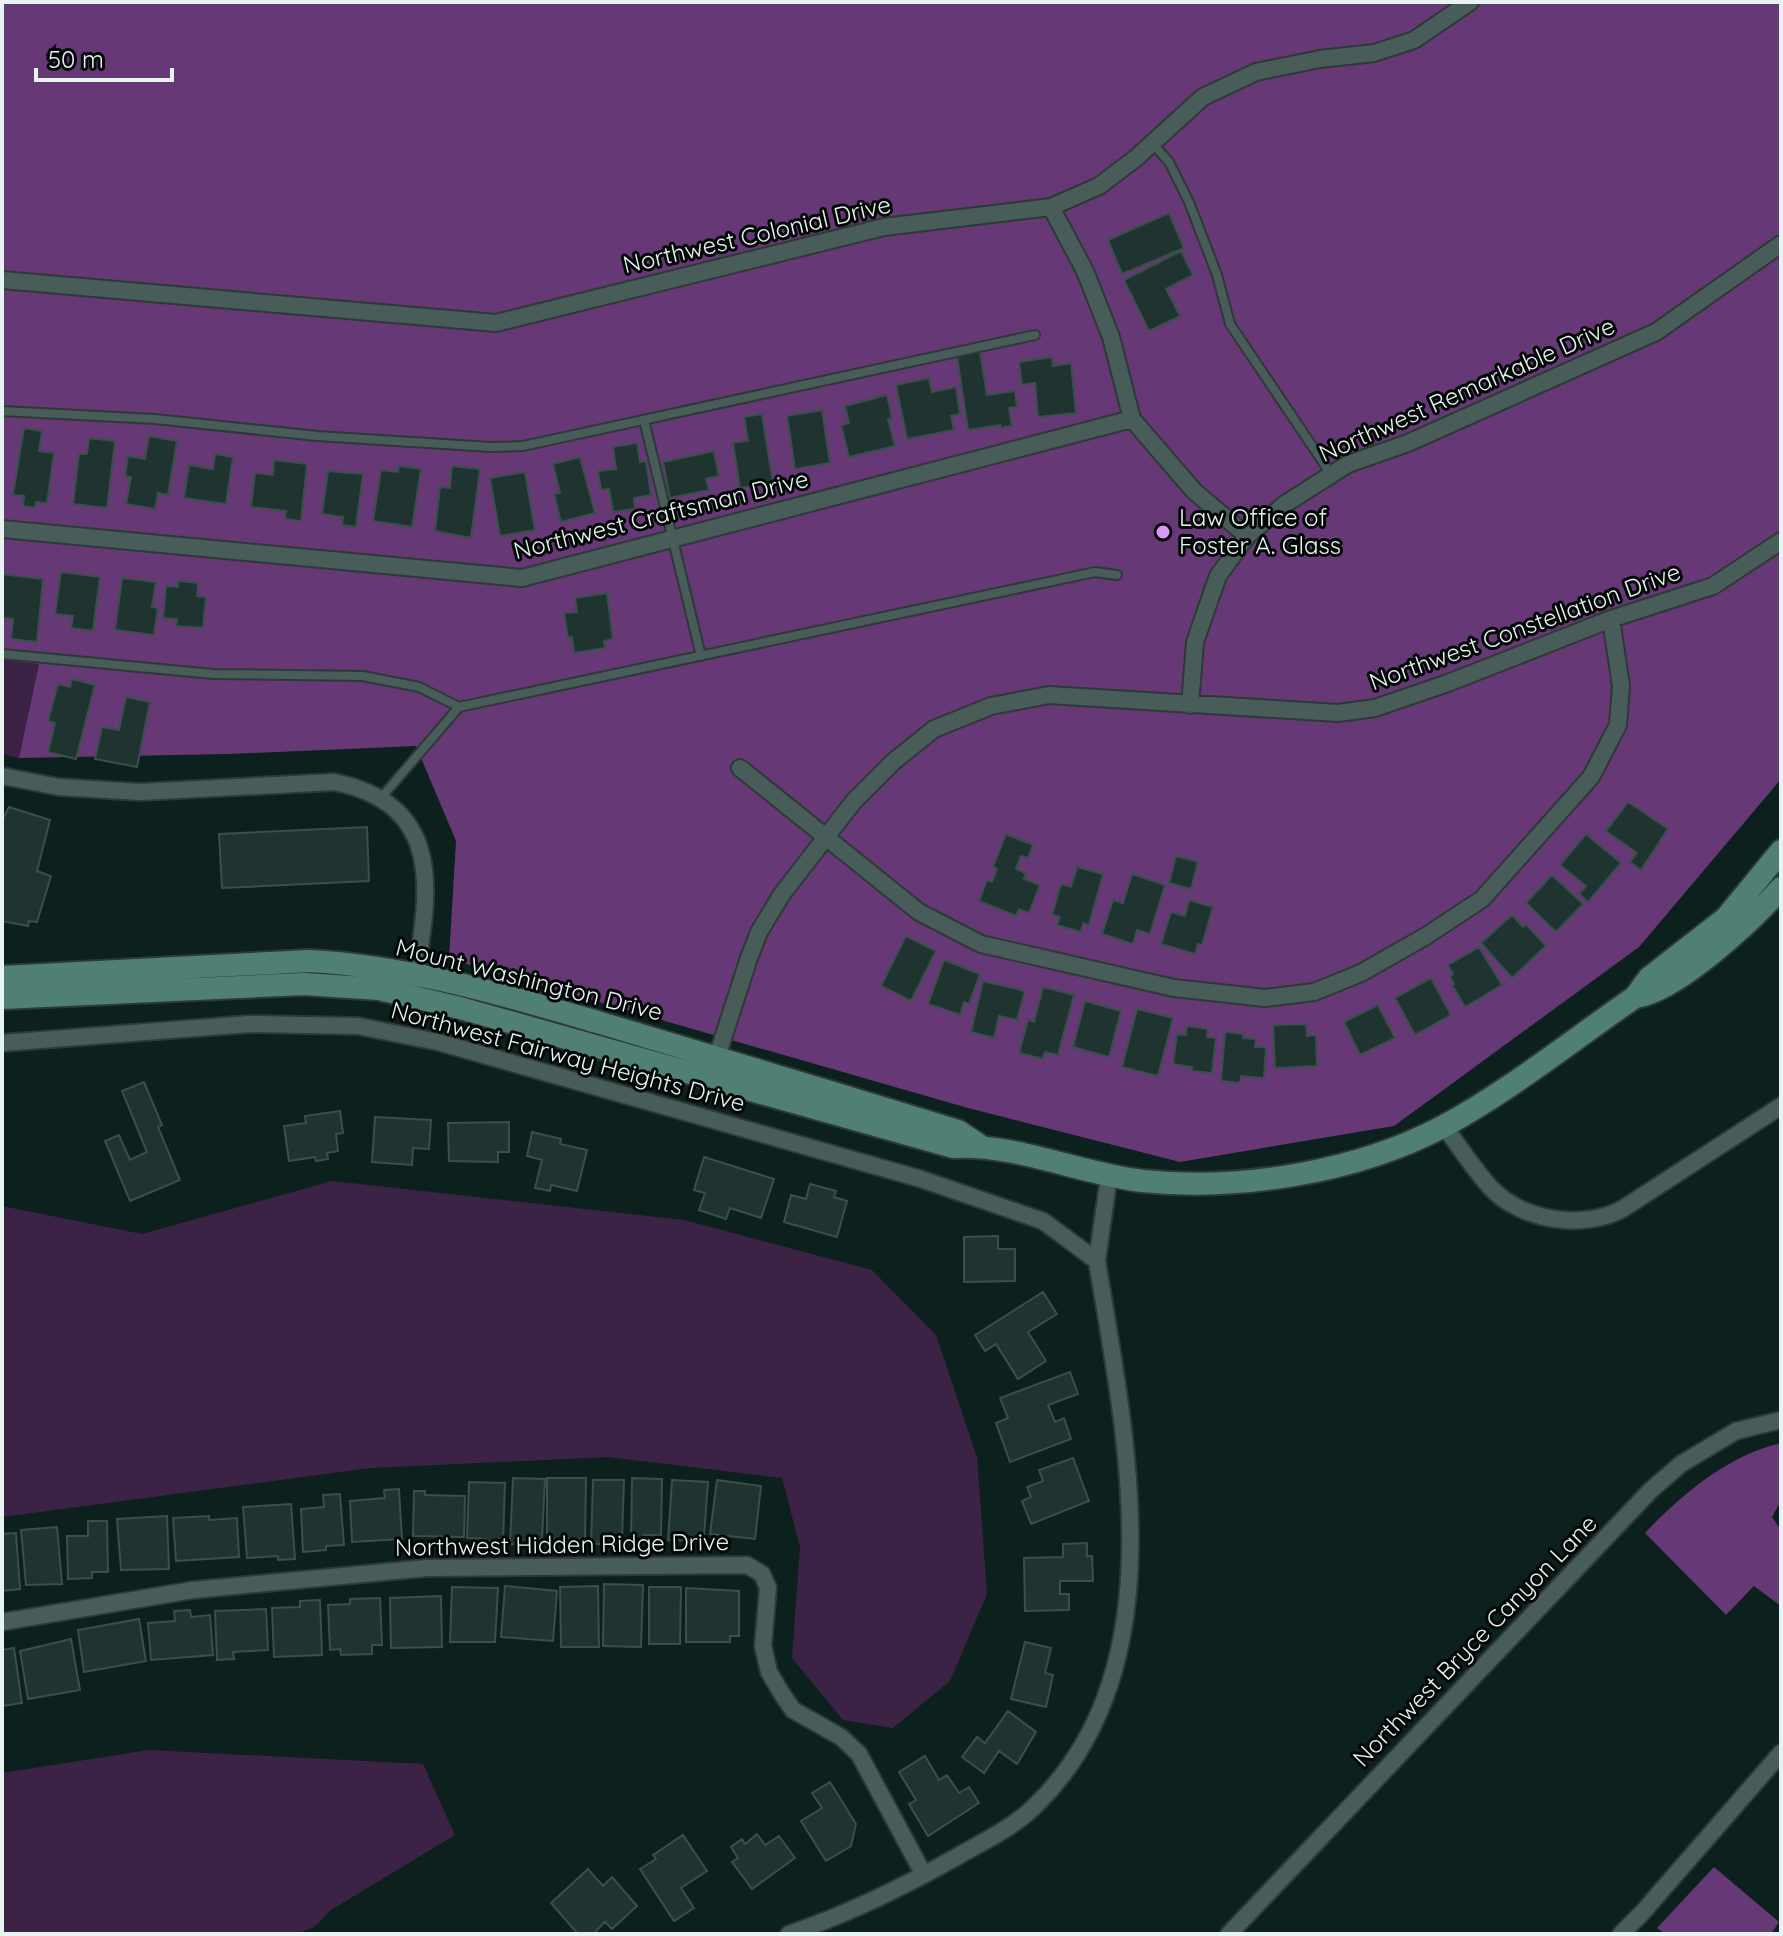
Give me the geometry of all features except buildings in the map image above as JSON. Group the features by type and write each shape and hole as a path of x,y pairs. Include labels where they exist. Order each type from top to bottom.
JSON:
{"main road":[{"name":"Mount Washington Drive","path":"2,977 309,961 353,963 414,986 710,1079 953,1147 979,1145 1109,1176 1197,1184 1307,1173 1382,1152 1444,1126 1635,997 1649,978 1726,918 1781,851"},
{"name":"Mount Washington Drive","path":"1635,997 1650,995 1666,986 1716,950 1746,925 1781,888"},
{"name":"Mount Washington Drive","path":"2,998 304,984 379,989 414,986 537,1005 958,1131 979,1145"}],"street":[{"name":"Northwest Colonial Drive","path":"2,280 496,323 884,227 1051,207 1099,186 1203,97 1256,72 1320,59 1374,53 1414,40 1470,2"},
{"path":"1051,207 1085,271 1111,337 1132,419 1194,491 1247,536"},
{"name":"Northwest Remarkable Drive","path":"1190,705 1195,642 1218,576 1247,536 1285,504 1348,464 1408,443 1656,332 1781,244"},
{"name":"Northwest Craftsman Drive","path":"2,529 522,578 1132,419"},
{"name":"Northwest Constellation Drive","path":"710,1079 759,932 782,894 854,801 893,762 934,729 991,706 1049,695 1338,713 1375,708 1611,619 1713,586 1781,541"},
{"path":"740,768 919,912 981,944 1174,988 1265,998 1314,992 1361,973 1482,899 1591,777 1618,725 1621,686 1611,619"},
{"path":"2,776 59,787 140,792 334,782 355,786 394,809 409,825 426,869 426,902 414,986"},
{"name":"Northwest Fairway Heights Drive","path":"2,1043 249,1024 358,1026 438,1042 921,1179 1043,1221 1097,1261"},
{"path":"1444,1126 1492,1189 1533,1214 1581,1220 1604,1217 1624,1208 1781,1106"},
{"path":"789,1934 868,1903 1010,1827 1055,1785 1090,1731 1119,1652 1127,1617 1130,1562 1128,1480 1118,1392 1097,1261 1109,1176"},
{"name":"Northwest Bryce Canyon Lane","path":"1229,1934 1651,1490 1681,1464 1736,1431 1781,1420"},
{"name":"Northwest Hidden Ridge Drive","path":"2,1622 193,1590 427,1568 747,1565 762,1574 768,1588 763,1646 775,1683 793,1710 841,1737 859,1754 924,1875"},
{"path":"1621,1934 1781,1753"}],"lane":[{"path":"1152,143 1169,162 1189,202 1217,275 1230,324 1331,475"},
{"path":"2,411 155,419 317,436 491,447 523,446 1035,335"},
{"path":"644,420 701,656"},
{"path":"380,799 459,707 1095,572 1117,575"},
{"path":"2,654 213,674 363,676 419,687 459,707"}],"shaded area":[{"path":"2,2 1781,2 1781,779 1639,947 1394,1126 1180,1162 968,1108 449,959 456,841 416,746 19,758 39,664 2,660"},
{"path":"2,660 39,664 19,758 2,754"},
{"path":"332,1181 684,1220 872,1270 936,1335 977,1457 987,1594 950,1681 893,1728 843,1720 792,1658 800,1547 782,1478 608,1457 371,1468 2,1517 2,1206 142,1234"},
{"path":"1781,1443 1781,1501 1772,1517 1781,1530 1781,1606 1754,1586 1726,1615 1645,1533 1707,1478 1742,1457"},
{"path":"149,1750 423,1764 455,1835 331,1910 314,1927 296,1934 2,1934 2,1773"},
{"path":"1714,1867 1779,1922 1771,1934 1665,1934 1657,1928"}],"place":[{"name":"Law Office of Foster A. Glass","path":"1163,532"}]}
